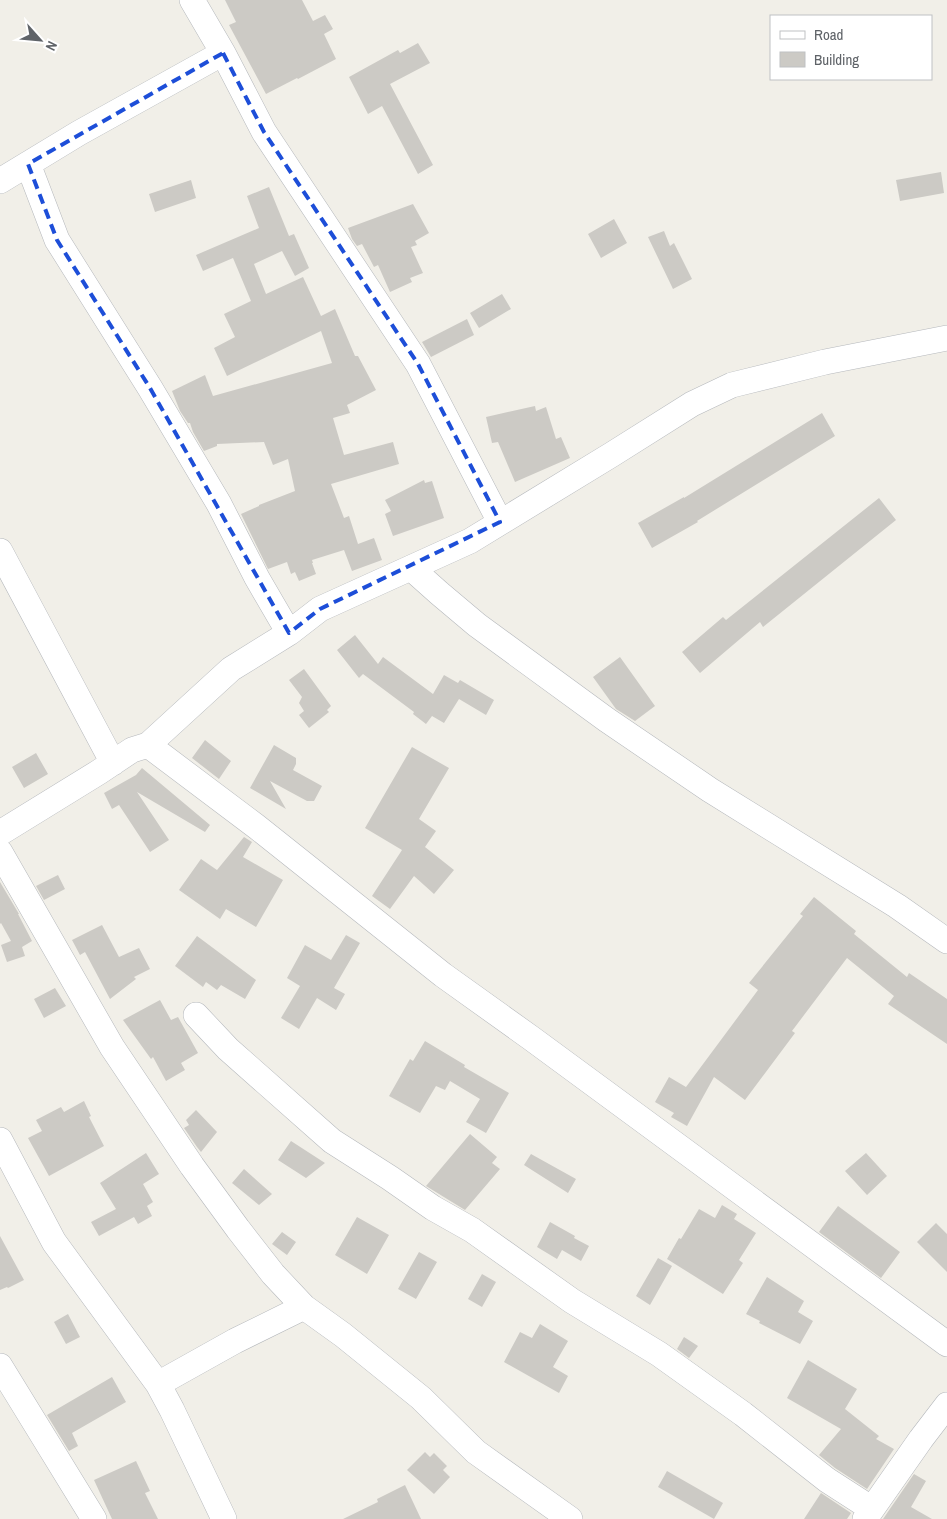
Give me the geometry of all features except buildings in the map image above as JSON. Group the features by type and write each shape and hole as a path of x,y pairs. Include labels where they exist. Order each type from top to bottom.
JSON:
{"street":[{"path":"192,0 223,53 264,132 418,364 500,522"},
{"path":"0,181 79,132 223,53"},
{"path":"28,164 56,240 145,380 219,504 289,633"},
{"path":"0,833 132,750 148,745 231,669 289,633 320,609 470,541 692,404 732,385 825,362 947,338"},
{"path":"0,551 114,762"},
{"path":"411,568 477,625 607,720 710,790 897,906 947,941"},
{"path":"148,745 257,827 443,975 947,1344"},
{"path":"0,852 112,1047 192,1166 273,1274 304,1307 343,1335 421,1398 476,1452 570,1519"},
{"path":"196,1015 228,1049 332,1141 433,1208 472,1230 572,1300 659,1354 743,1414 869,1514 947,1405"},
{"path":"0,1140 54,1242 158,1384 224,1519"},
{"path":"158,1384 235,1341 304,1307"},
{"path":"0,1366 94,1519"}],"highlighted area":[{"path":"223,53 264,132 418,364 500,522 320,609 289,633 150,388 57,240 28,164"}]}
